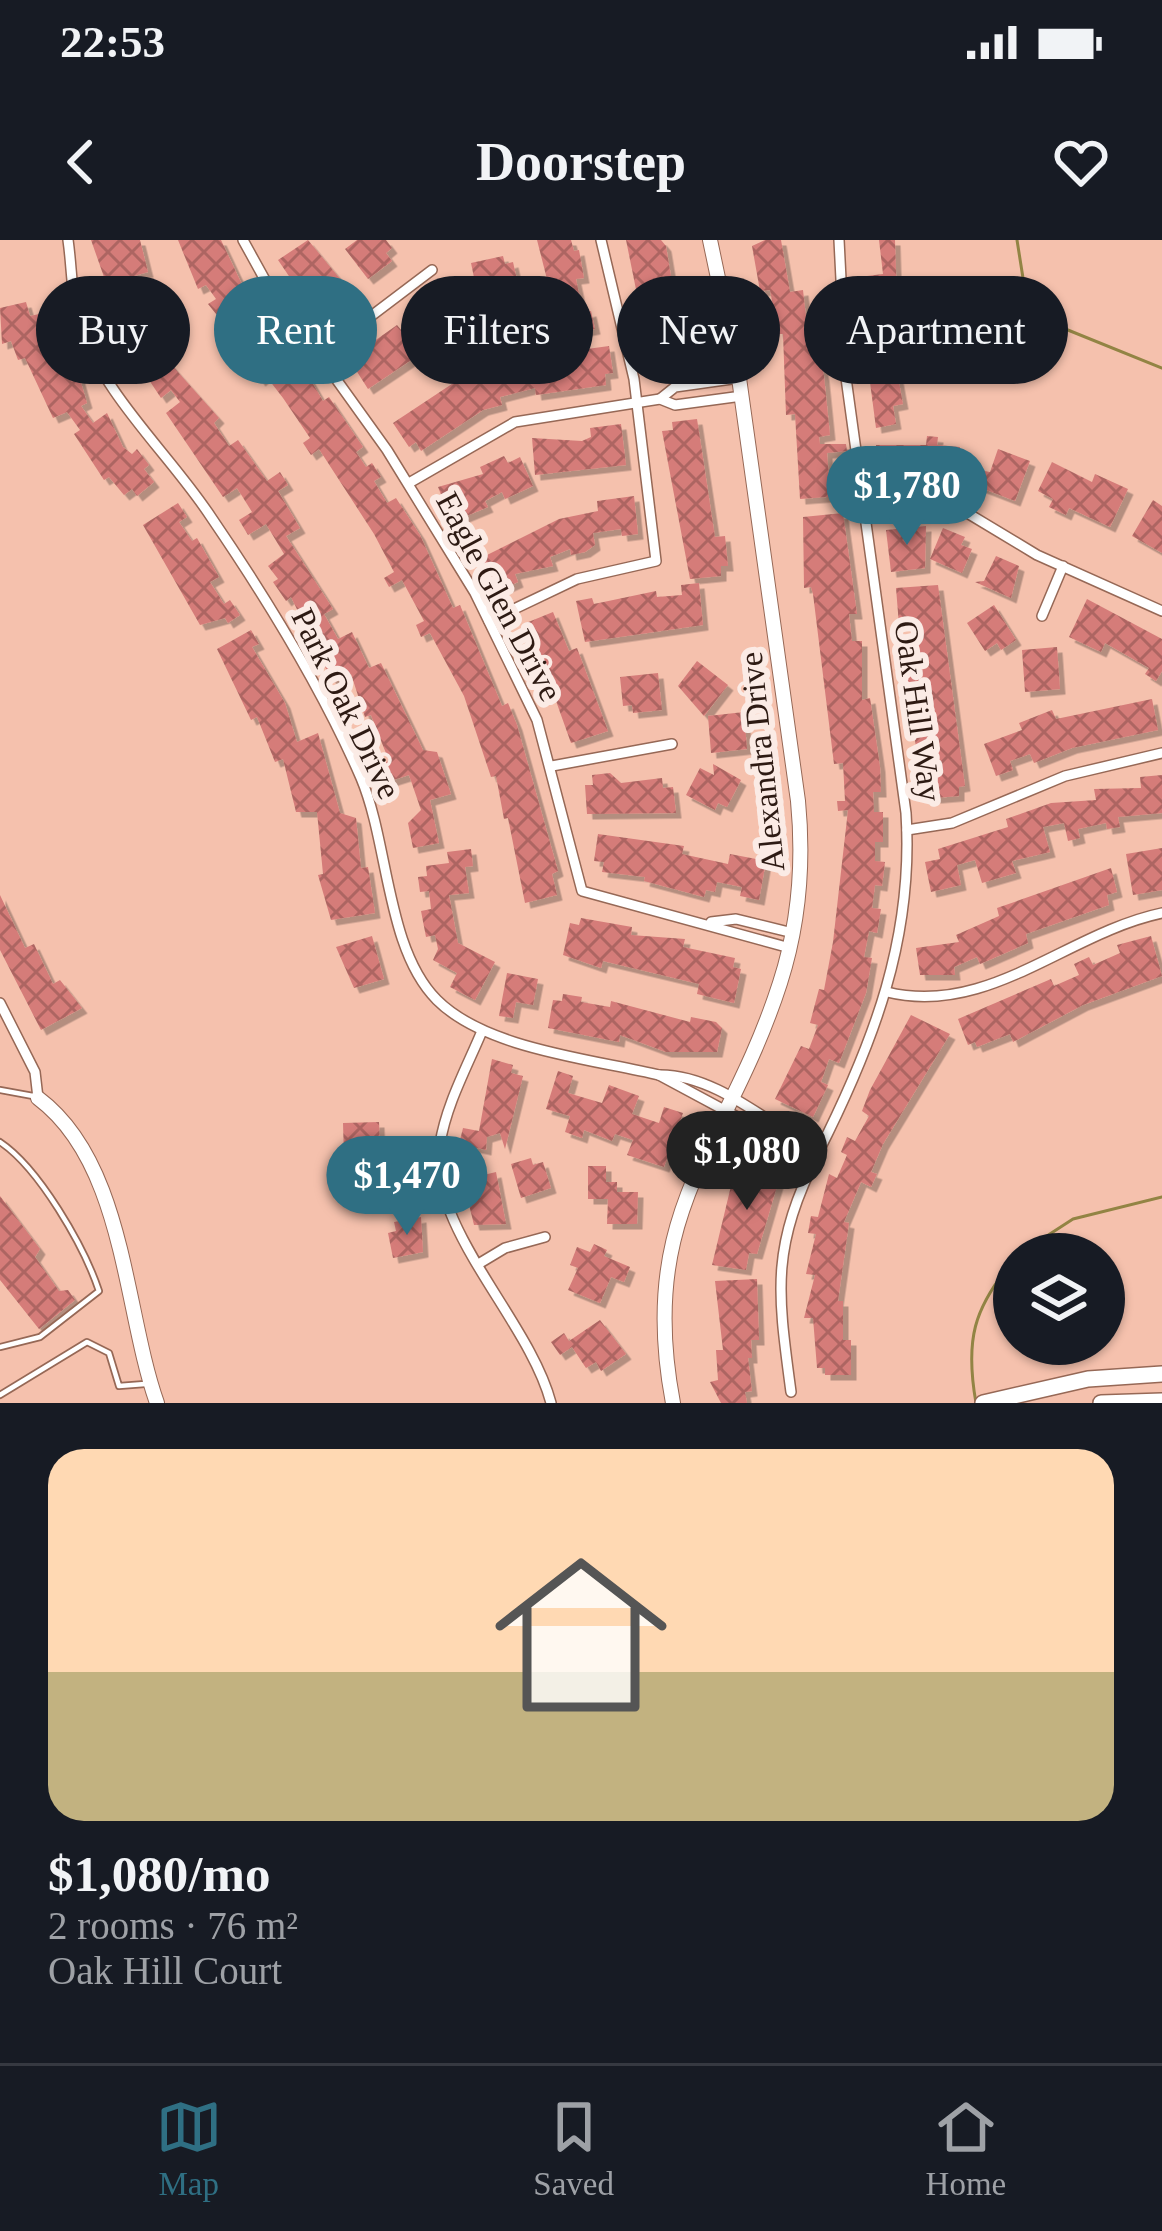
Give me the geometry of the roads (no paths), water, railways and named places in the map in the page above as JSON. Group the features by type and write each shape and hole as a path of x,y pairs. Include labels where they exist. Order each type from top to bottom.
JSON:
{"main road":[{"path":"983,1403 1088,1379 1162,1374"},
{"path":"1101,1403 1162,1401"}],"street":[{"name":"Park Oak Drive","path":"68,240 74,300 98,364 211,515 287,636 360,777 412,964 435,998 482,1031 658,1075 682,1075 725,1104"},
{"name":"Eagle Glen Drive","path":"243,240 263,276"},
{"path":"489,620 578,579 656,562 637,402 601,240"},
{"name":"Alexandra Drive","path":"710,240 718,276"},
{"name":"Oak Hill Way","path":"790,1392 778,1294 780,1257 792,1208 863,1061 887,992 903,913 907,830 846,378 839,240"},
{"path":"377,312 432,270"},
{"name":"Eagle Glen Drive","path":"341,384 409,483 489,620 537,720 582,891 711,922 724,918 753,923 792,941"},
{"path":"660,399 675,387 693,384"},
{"path":"699,384 701,401"},
{"name":"Alexandra Drive","path":"673,1403 663,1322 670,1246 691,1176 763,1029 792,941 801,872 798,801 741,384"},
{"path":"409,483 514,422 660,399 675,405 742,396"},
{"path":"864,511 909,505 951,508 981,518 1063,566 1162,611"},
{"path":"1042,616 1063,566"},
{"path":"552,766 672,745"},
{"path":"907,830 952,824 1065,776 1162,753"},
{"path":"887,992 928,999 969,993 1095,933 1162,913"},
{"name":"Eagle Glen Drive","path":"711,922 721,932 749,939 792,941"},
{"path":"749,939 753,923"},
{"path":"0,1003 35,1072 38,1099 68,1128 97,1186 124,1258 157,1403"},
{"path":"482,1031 443,1126 438,1168 452,1217 528,1342 551,1403"},
{"name":"Park Oak Drive","path":"658,1075 691,1095 725,1104"},
{"path":"691,1095 698,1083"},
{"path":"725,1104 766,1117 819,1151"},
{"path":"725,1104 759,1130 780,1140 797,1139"},
{"path":"759,1130 766,1117"},
{"path":"480,1263 505,1248 545,1237"}],"lane":[{"path":"0,1090 16,1089 38,1099"},
{"path":"0,1142 18,1154 88,1258 99,1291 40,1337 1,1344"},
{"path":"0,1395 87,1342 109,1352 119,1386 150,1382"}],"waterway":[{"path":"1017,240 1026,297 1058,326 1162,368"},
{"path":"1051,1233 1073,1219 1162,1197"},
{"path":"976,1403 972,1343 993,1288"}]}
